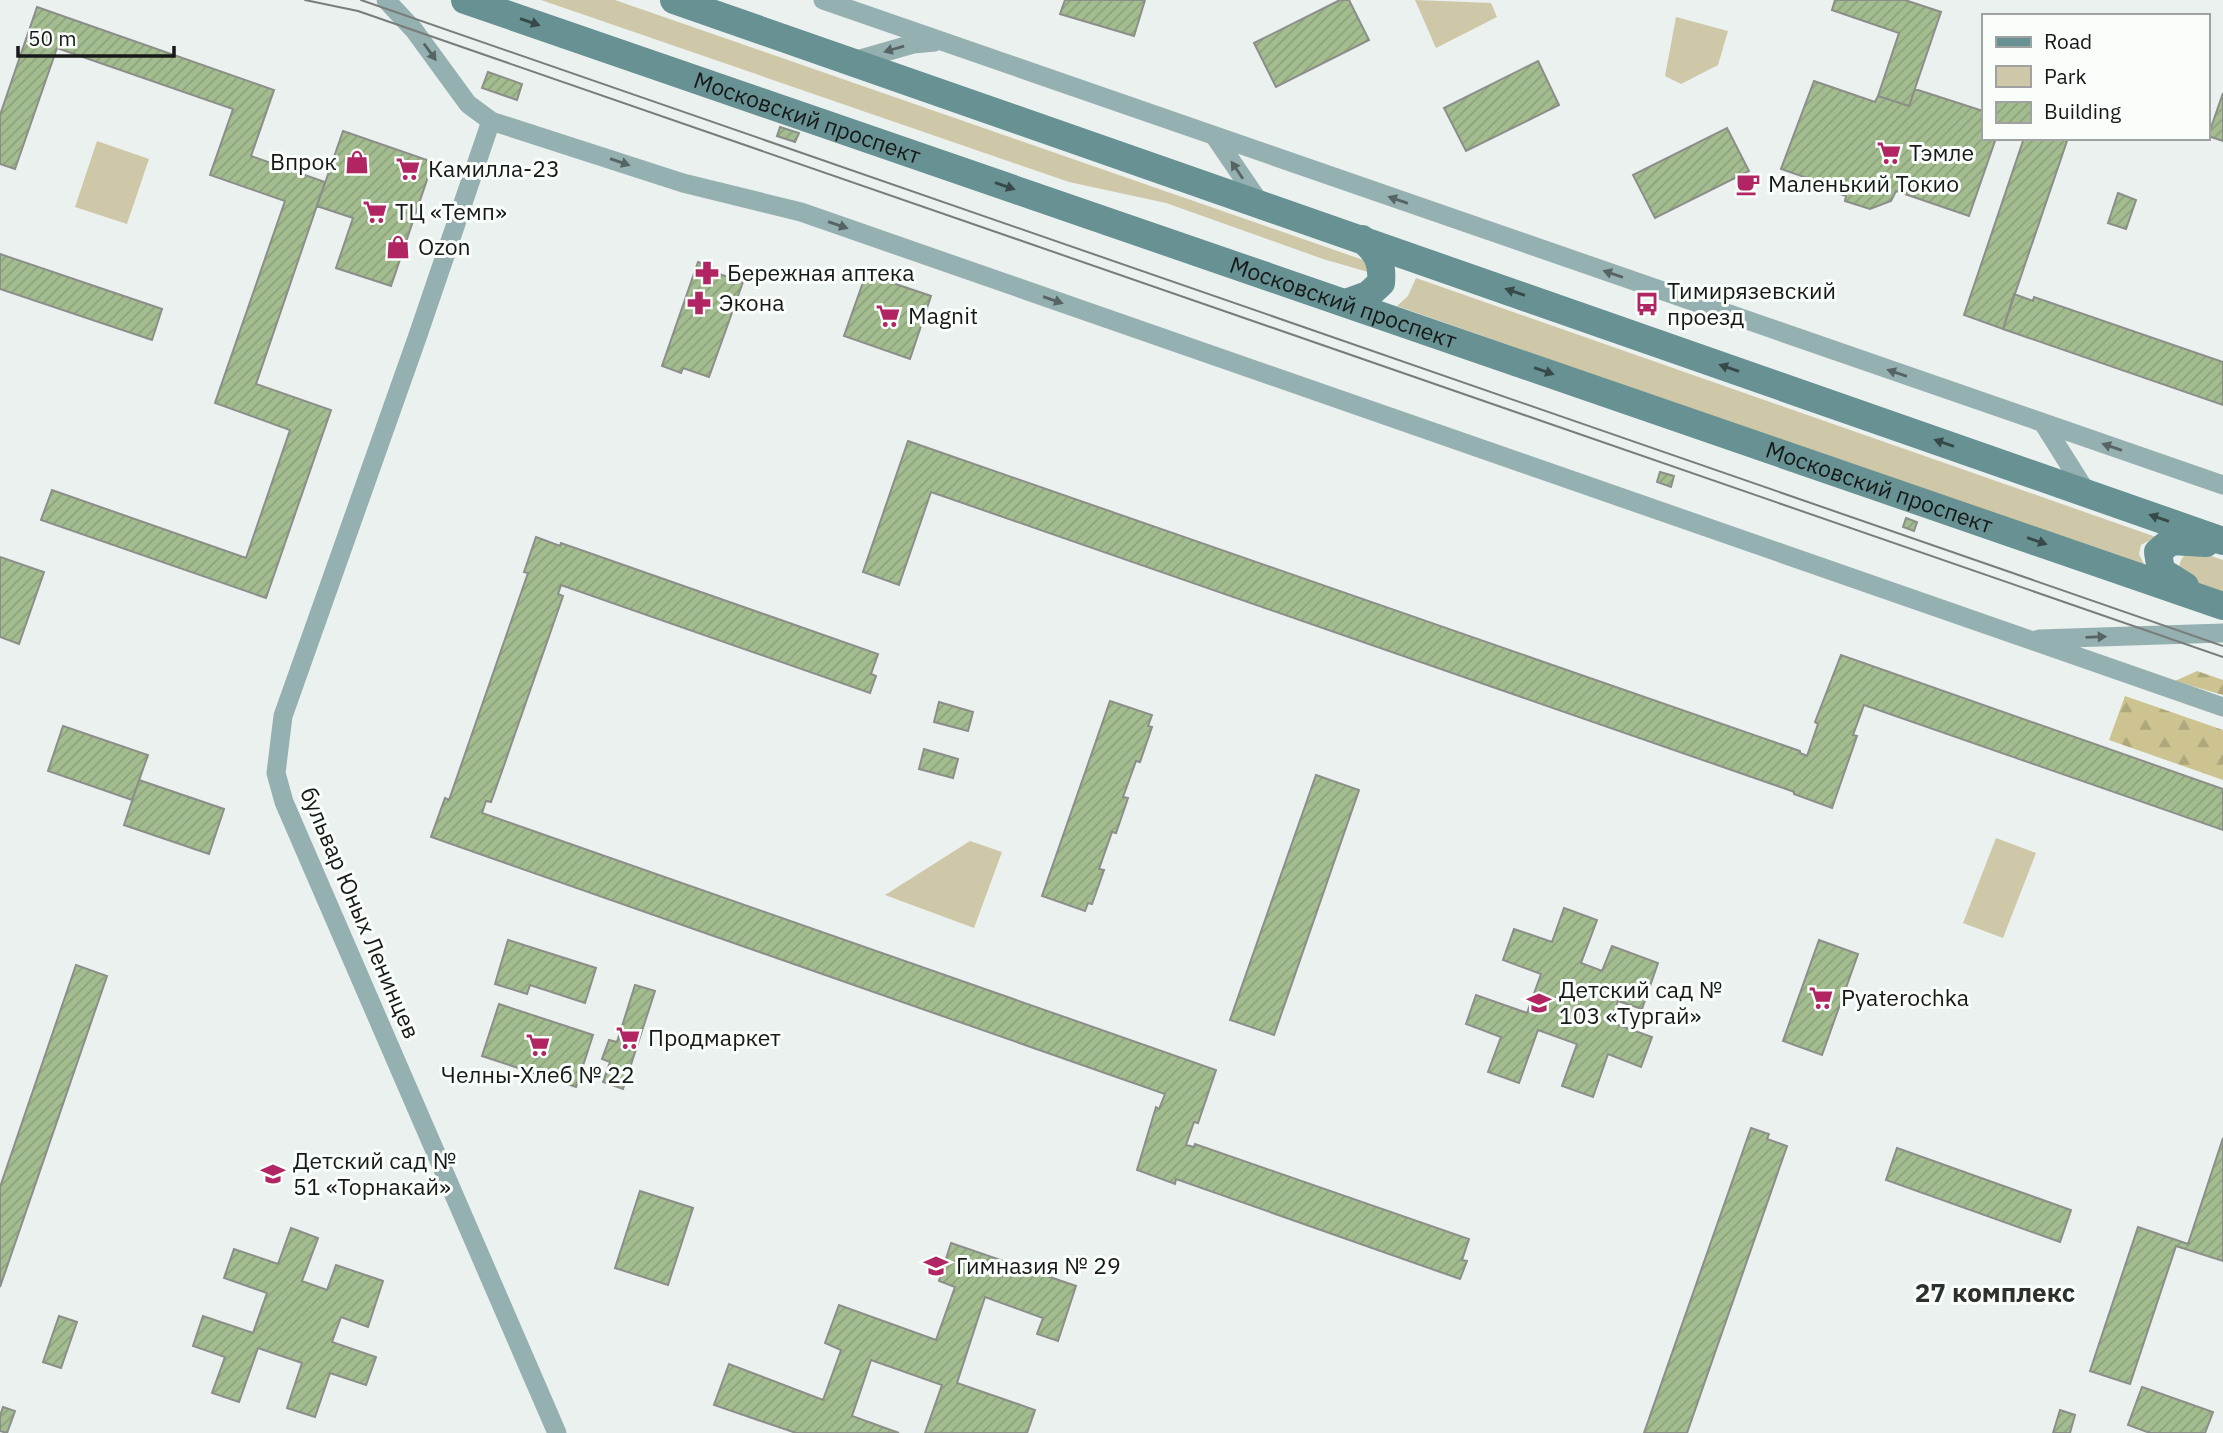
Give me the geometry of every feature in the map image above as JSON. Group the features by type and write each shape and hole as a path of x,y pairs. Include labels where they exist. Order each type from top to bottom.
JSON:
{"main road":[{"name":"Московский проспект","path":"465,0 2217,604"},
{"path":"674,0 2223,542"},
{"path":"1346,303 1368,295 1381,283 1382,268 1375,251 1362,239"},
{"path":"2217,604 2161,571 2158,552 2171,541 2223,542"}],"street":[{"path":"386,0 414,30 468,104 491,121 683,183 801,212 2223,707"},
{"path":"822,0 2223,485"},
{"path":"850,62 913,44 939,41"},
{"name":"бульвар Юных Ленинцев","path":"491,121 283,716 276,773 289,813 488,1279 557,1433"},
{"path":"1215,137 1260,203"},
{"path":"2043,423 2087,493"},
{"path":"2028,640 2223,633"}],"green space":[{"path":"541,0 615,0 1372,263 1368,272 1323,259 1166,203 1069,182"},
{"path":"1415,0 1491,3 1497,17 1436,48"},
{"path":"1676,17 1728,31 1718,65 1681,84 1665,76"},
{"path":"97,141 149,159 127,224 75,207"},
{"path":"1416,278 2156,537 2141,545 2139,554 2146,568 1397,306 1408,296"},
{"path":"2194,550 2223,560 2223,592 2186,579 2179,566 2184,556"},
{"path":"2197,671 2223,680 2223,695 2175,681"},
{"path":"2125,696 2223,730 2223,780 2109,740"},
{"path":"1996,838 2036,853 2003,938 1963,923"},
{"path":"970,841 1002,852 974,928 885,895"}],"building":[{"path":"1065,0 1145,0 1134,36 1060,14"},
{"path":"1340,0 1349,0 1369,40 1276,87 1254,43"},
{"path":"1835,0 1905,0 1941,12 1909,106 1878,96 1899,33 1832,10"},
{"path":"37,7 274,90 251,156 325,182 256,384 331,410 266,598 41,520 52,490 246,558 290,430 215,403 285,201 210,175 233,109 57,48 15,169 0,164 0,115"},
{"path":"1538,61 1559,105 1466,151 1444,108"},
{"path":"488,72 522,84 517,100 482,88"},
{"name":"Тэмле","path":"1814,81 1875,102 1878,96 1909,106 1915,89 1982,111 1982,140 1995,140 1969,216 1896,191 1891,201 1870,209 1845,201 1846,196 1811,184 1813,180 1781,169"},
{"path":"2223,93 2223,141 2209,136"},
{"path":"780,127 799,133 795,142 777,136"},
{"path":"1727,128 1749,171 1655,218 1633,175"},
{"name":"ТЦ «Темп»","path":"343,131 433,162 391,286 336,268 353,218 317,206"},
{"path":"2023,140 2067,140 2003,329 1964,315"},
{"path":"2118,193 2136,200 2126,229 2108,223"},
{"path":"0,254 162,309 152,340 0,289"},
{"path":"698,262 717,269 716,273 743,282 709,377 683,368 681,373 662,366"},
{"name":"Magnit","path":"866,274 931,296 910,359 844,336"},
{"path":"2014,294 2033,301 2034,297 2223,362 2223,405 2003,329"},
{"path":"908,441 1800,751 1807,756 1818,724 1815,722 1841,655 2223,789 2223,830 1864,705 1853,735 1857,736 1832,808 1789,790 931,492 899,585 863,572"},
{"path":"1660,472 1674,476 1671,487 1657,482"},
{"path":"1906,518 1917,522 1914,531 1903,527"},
{"path":"536,537 560,546 561,543 878,654 871,674 876,676 870,693 561,585 558,594 563,596 491,802 486,801 482,813 1216,1070 1198,1123 1194,1122 1186,1145 1194,1147 1195,1144 1469,1239 1462,1260 1467,1261 1460,1279 1176,1179 1175,1184 1137,1170 1156,1107 1159,1109 1165,1094 431,837 445,798 449,800 528,573 524,572"},
{"path":"0,557 44,572 19,644 0,637"},
{"path":"1110,701 1152,715 1148,726 1152,727 1140,762 1136,761 1123,797 1128,798 1116,833 1112,832 1099,869 1104,870 1092,904 1088,903 1085,911 1042,896"},
{"path":"939,702 973,712 968,731 934,722"},
{"path":"63,726 148,755 132,800 48,771"},
{"path":"924,749 958,759 953,778 919,769"},
{"path":"1316,775 1359,790 1274,1035 1230,1020"},
{"path":"139,780 224,809 209,854 124,825"},
{"path":"1564,908 1597,920 1581,963 1602,971 1612,946 1658,963 1642,1009 1618,1001 1610,1022 1652,1037 1641,1067 1608,1054 1593,1097 1562,1086 1577,1044 1538,1030 1519,1083 1488,1072 1501,1037 1466,1024 1476,995 1527,1013 1541,974 1503,960 1514,929 1552,942"},
{"path":"508,940 596,968 585,1003 530,985 527,994 495,984"},
{"name":"Pyaterochka","path":"1819,940 1858,954 1822,1055 1783,1041"},
{"path":"76,965 107,976 0,1287 0,1187"},
{"path":"635,985 655,991 623,1089 603,1082 610,1062 602,1059 609,1040 617,1042"},
{"path":"499,1004 593,1035 576,1087 482,1056"},
{"path":"1751,1128 1769,1134 1767,1139 1787,1146 1687,1433 1644,1433"},
{"path":"2223,1138 2223,1261 2176,1246 2130,1384 2090,1371 2138,1227 2188,1244"},
{"path":"1897,1148 2071,1210 2060,1242 1886,1180"},
{"path":"640,1191 693,1208 668,1285 615,1268"},
{"path":"291,1228 318,1238 302,1281 327,1290 336,1265 383,1281 368,1327 341,1317 332,1342 376,1357 366,1385 330,1373 315,1417 287,1408 302,1363 258,1348 239,1402 212,1393 225,1357 193,1346 203,1316 253,1333 267,1293 224,1278 234,1249 278,1264"},
{"path":"951,1243 1076,1286 1058,1341 1037,1334 1043,1318 985,1297 957,1383 1035,1410 1027,1433 925,1433 942,1385 871,1360 852,1416 899,1433 796,1433 714,1405 729,1364 823,1400 841,1350 825,1343 839,1305 936,1340 955,1287 939,1281"},
{"path":"59,1316 77,1322 61,1368 43,1362"},
{"path":"2142,1387 2213,1412 2205,1433 2150,1433 2128,1425"},
{"path":"3,1407 15,1411 7,1433 0,1431"},
{"path":"2060,1410 2075,1415 2070,1433 2053,1433"}],"tram line":[{"path":"305,0 358,11 2223,657"},
{"path":"361,0 2223,646"}],"place":[{"name":"Тэмле","path":"1889,153"},
{"name":"Впрок","path":"357,162"},
{"name":"Камилла-23","path":"408,169"},
{"name":"Маленький Токио","path":"1748,184"},
{"name":"ТЦ «Темп»","path":"375,212"},
{"name":"Ozon","path":"398,247"},
{"name":"Бережная аптека","path":"707,273"},
{"name":"Экона","path":"699,303"},
{"name":"Тимирязевский проезд","path":"1647,304"},
{"name":"Magnit","path":"888,316"},
{"name":"Pyaterochka","path":"1821,998"},
{"name":"Детский сад № 103 «Тургай»","path":"1539,1003"},
{"name":"Продмаркет","path":"628,1038"},
{"name":"Челны-Хлеб № 22","path":"538,1045"},
{"name":"Детский сад № 51 «Торнакай»","path":"273,1174"},
{"name":"Гимназия № 29","path":"936,1266"}],"district":[{"name":"27 комплекс","path":"1995,1293"}]}
